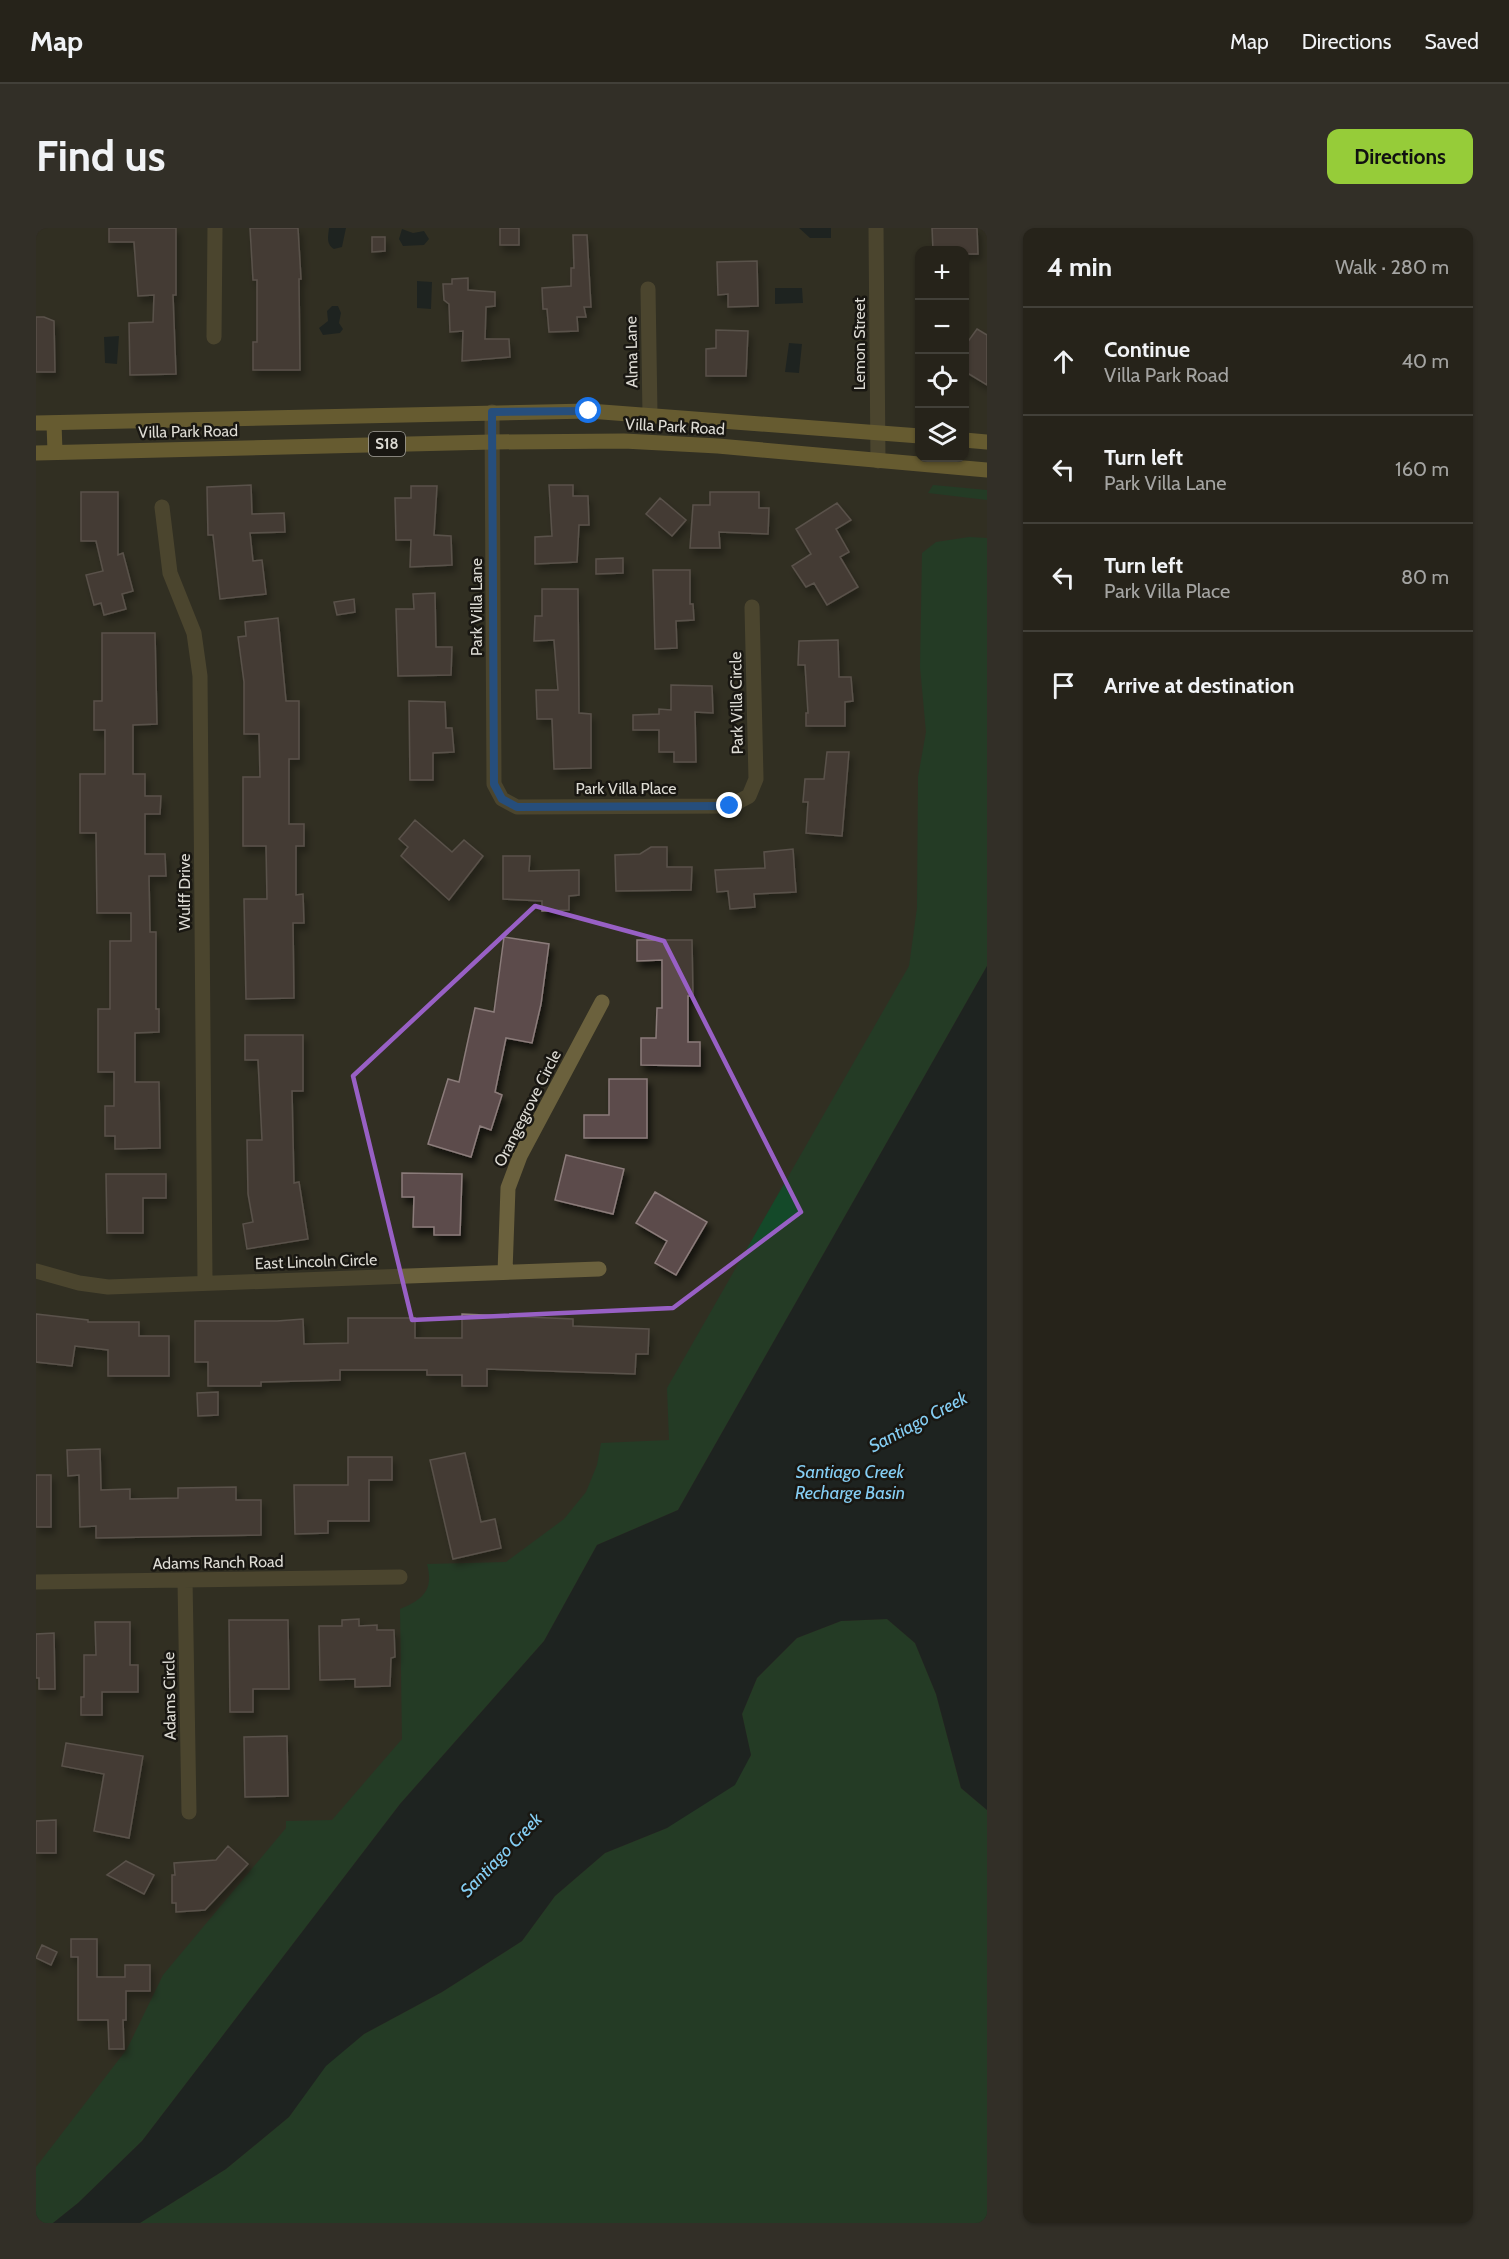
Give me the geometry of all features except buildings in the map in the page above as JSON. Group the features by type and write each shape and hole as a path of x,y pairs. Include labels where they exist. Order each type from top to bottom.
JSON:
{"main road":[{"name":"Villa Park Road","path":"36,423 589,411 915,436"},
{"path":"54,423 55,452"},
{"path":"969,440 987,442"},
{"name":"Villa Park Road","path":"36,453 624,441 718,446 987,470"}],"street":[{"path":"214,337 215,228"},
{"name":"Lemon Street","path":"876,228 878,461"},
{"name":"Alma Lane","path":"648,289 650,414"},
{"name":"Park Villa Lane","path":"492,412 494,784 502,799"},
{"name":"Wulff Drive","path":"162,507 170,573 194,633 200,676 205,1282"},
{"name":"Park Villa Circle","path":"749,796 756,779 752,607"},
{"name":"Park Villa Place","path":"502,799 517,807 730,806 749,796"},
{"name":"Orangegrove Circle","path":"506,1272 508,1188 520,1156 602,1002"},
{"name":"East Lincoln Circle","path":"36,1271 79,1283 108,1287 599,1269"},
{"name":"Adams Ranch Road","path":"36,1582 400,1577"},
{"name":"Adams Circle","path":"185,1580 189,1812"}],"highlighted area":[{"path":"535,906 664,941 801,1212 673,1308 412,1320 353,1076"}],"green space":[{"path":"933,485 987,490 987,500 928,493"},
{"path":"969,537 987,538 987,966 678,1510 597,1545 544,1641 400,1804 142,2141 78,2203 53,2223 36,2223 36,2167 127,2049 163,1975 286,1828 286,1821 332,1820 402,1739 400,1609 415,1602 425,1593 429,1581 427,1564 506,1562 564,1519 586,1492 597,1465 601,1443 669,1440 667,1388 909,966 917,908 918,777 926,732 920,667 922,553 936,542"},
{"path":"887,1619 915,1643 936,1694 961,1788 987,1810 987,2223 140,2223 226,2169 289,2117 326,2065 364,2034 442,1992 522,1941 555,1896 605,1853 667,1828 751,1756 742,1714 757,1678 797,1638 841,1621"}],"water":[{"path":"329,228 346,228 342,247 334,249 330,245"},
{"path":"799,228 831,228 831,238 810,238"},
{"path":"402,229 413,233 424,231 429,239 424,245 403,246 399,239"},
{"path":"417,281 432,282 431,309 417,308"},
{"path":"775,288 802,288 803,303 775,304"},
{"path":"332,306 338,306 341,313 339,323 343,329 340,333 323,335 319,328 328,321 327,311"},
{"path":"119,336 117,364 105,363 104,337"},
{"path":"789,343 802,344 799,373 785,372"},
{"name":"Santiago Creek Recharge Basin","path":"987,966 987,1810 961,1788 936,1694 915,1643 887,1619 841,1621 797,1638 757,1678 742,1714 751,1755 735,1785 667,1828 605,1853 555,1896 522,1941 442,1992 364,2034 326,2066 289,2117 226,2169 140,2223 53,2223 78,2203 142,2141 400,1804 544,1641 597,1545 678,1510"}],"route":[{"path":"589,411 492,412 494,784 502,799 517,807 730,806"}],"water label":[{"name":"Santiago Creek","path":"918,1422"},
{"name":"Santiago Creek","path":"501,1855"}]}
